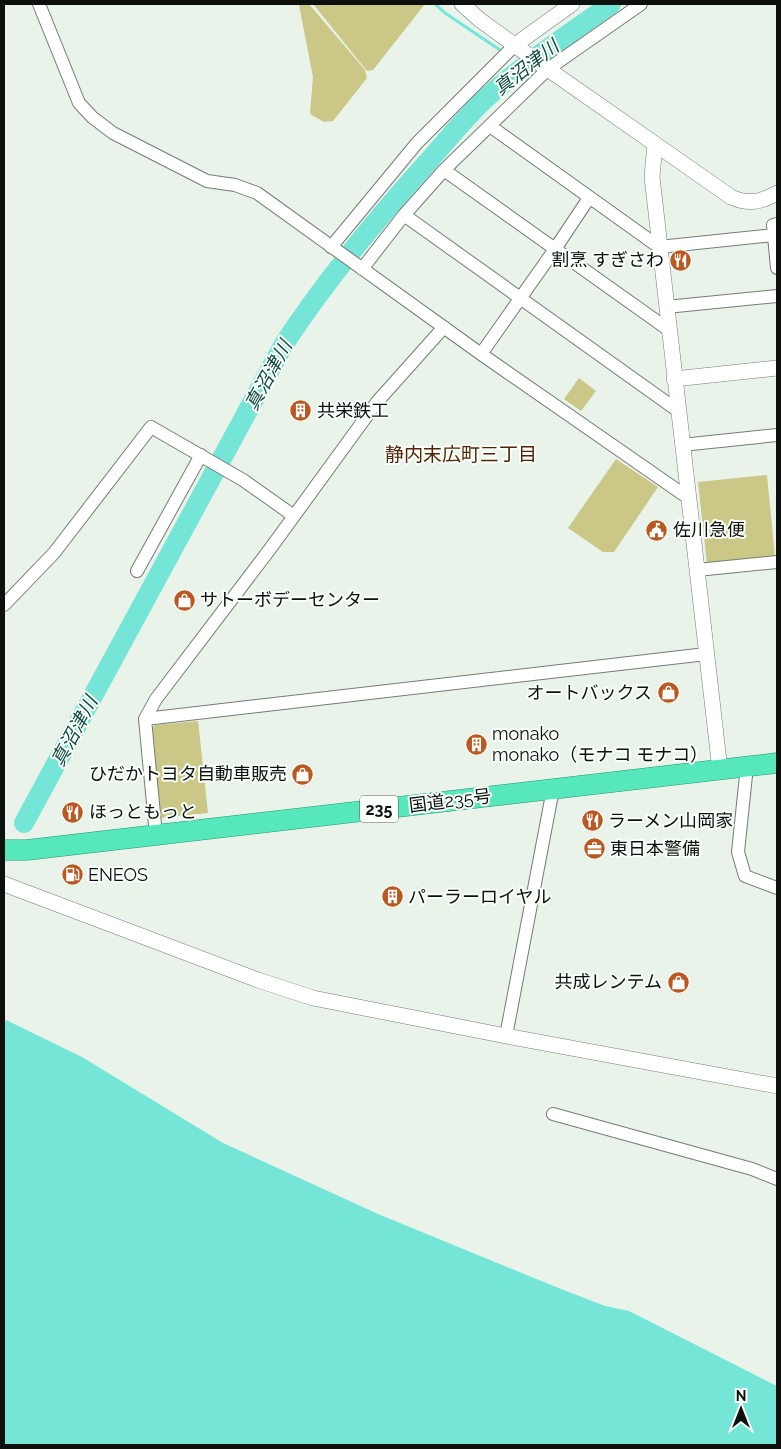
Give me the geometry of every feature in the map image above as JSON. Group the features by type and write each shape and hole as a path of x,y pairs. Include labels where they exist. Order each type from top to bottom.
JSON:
{"highway":[{"name":"国道235号","path":"4,850 28,850 777,763"}],"street":[{"path":"39,4 79,103 92,117 113,133 207,181 235,185 257,193 481,354 687,497"},
{"path":"462,4 519,49 731,198 739,201 756,202 777,193"},
{"path":"335,250 417,143 519,49 572,4"},
{"path":"358,266 444,170 490,126 545,67 641,4"},
{"path":"490,126 659,247 776,230 777,268"},
{"path":"655,144 652,177 659,247 720,770"},
{"path":"444,170 669,330"},
{"path":"481,354 589,198"},
{"path":"404,215 677,410"},
{"path":"666,307 777,296"},
{"path":"156,835 146,720 156,699 270,549 377,402 444,327"},
{"path":"674,379 777,368"},
{"path":"4,605 54,553 151,427 243,480 294,516"},
{"path":"682,445 777,435"},
{"path":"137,571 204,458"},
{"path":"696,570 777,562"},
{"path":"146,720 706,654"},
{"path":"747,766 738,852 745,876 777,888"},
{"path":"506,1036 553,789"},
{"path":"4,884 249,976 313,998 777,1086"},
{"path":"553,1114 752,1169 777,1179"}],"shaded area":[{"path":"309,4 365,70 367,78 333,121 324,122 310,114 313,77 299,5"},
{"path":"313,4 425,4 373,70 367,71"},
{"path":"579,378 596,391 581,411 564,399"},
{"path":"616,459 658,487 614,552 603,552 568,528"},
{"path":"767,475 775,557 707,564 698,482"},
{"path":"198,721 208,813 159,818 150,730 155,725"}],"water":[{"path":"4,1019 82,1057 223,1143 378,1214 605,1306 629,1311 777,1386 777,1445 4,1445"}],"waterway":[{"path":"435,4 445,13 500,50"},
{"name":"真沼津川","path":"24,823 284,344 317,297 387,208 484,100 530,62 611,4"},
{"name":"真沼津川","path":"516,65 520,69"}],"place":[{"name":"割烹 すぎさわ","path":"680,260"},
{"name":"共栄鉄工","path":"301,411"},
{"name":"佐川急便","path":"657,530"},
{"name":"サトーボデーセンター","path":"184,600"},
{"name":"オートバックス","path":"668,693"},
{"name":"monako monako（モナコ モナコ）","path":"476,744"},
{"name":"ひだかトヨタ自動車販売","path":"303,774"},
{"name":"ほっともっと","path":"73,812"},
{"name":"ラーメン山岡家","path":"592,821"},
{"name":"東日本警備","path":"594,849"},
{"name":"ENEOS","path":"72,875"},
{"name":"パーラーロイヤル","path":"392,897"},
{"name":"共成レンテム","path":"678,982"}],"district":[{"name":"静内末広町三丁目","path":"461,454"}]}
